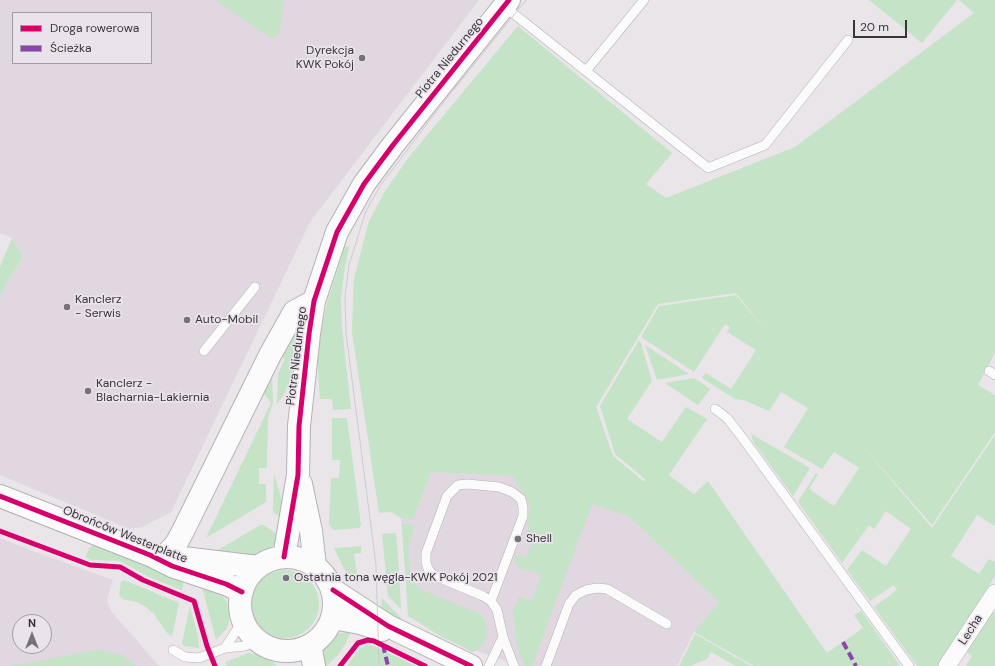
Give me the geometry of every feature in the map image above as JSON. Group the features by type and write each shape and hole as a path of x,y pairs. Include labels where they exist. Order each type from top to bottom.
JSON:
{"street":[{"name":"Piotra Niedurnego","path":"284,557 298,475 303,381 314,301 337,232 364,184 393,145 506,3"},
{"path":"158,555 179,539 267,362 294,312 314,301"},
{"name":"Piotra Niedurnego","path":"298,475 312,531 315,566"},
{"name":"Obrońców Westerplatte","path":"0,496 158,555 258,567"},
{"name":"Obrońców Westerplatte","path":"158,555 172,566 226,584 242,592"},
{"path":"284,557 299,558 315,566 326,576 332,590 335,604 332,618 326,631 310,645 286,658 257,640 243,620 241,609 242,592 248,578 258,567 267,562 284,557"},
{"path":"332,590 403,635 470,666"},
{"name":"Lecha","path":"947,666 995,593"},
{"path":"332,618 360,623 378,630 403,635"},
{"path":"310,645 314,666"}],"lane":[{"path":"586,71 644,0"},
{"path":"506,3 586,71 708,168 766,145 848,40"},
{"path":"204,351 255,288"},
{"path":"715,409 727,418 741,436 908,666"},
{"path":"491,601 523,516 521,499 512,492 500,486 467,484 458,485 447,496 426,553 428,569 433,575 483,596 491,601 497,610 503,637 514,666"},
{"path":"546,666 569,604 576,595 586,590 597,588 607,589 667,624"},
{"path":"225,648 243,620"},
{"path":"489,666 503,637"},
{"path":"173,650 185,657 199,658 225,648 245,646 257,640"}],"shaded area":[{"path":"0,0 479,0 310,222 171,512 142,527 129,529 0,475 0,299 5,286 23,257 12,238 0,233"},
{"path":"431,472 512,476 628,516 719,602 694,632 677,666 520,666 466,647 409,613 401,518 413,520"},
{"path":"0,538 113,580 107,600 111,611 159,666 0,666"}],"green space":[{"path":"215,0 284,0 279,34 271,38"},
{"path":"869,0 957,0 922,43"},
{"path":"959,0 995,0 995,353 978,385 995,395 995,432 932,525 860,443 932,528 995,435 995,526 977,515 951,556 979,574 989,559 995,562 995,576 940,666 917,666 874,607 897,590 894,585 870,601 847,570 862,550 886,566 911,529 886,511 874,529 869,525 842,563 798,502 816,473 818,474 809,489 834,506 859,468 834,452 822,469 784,447 808,408 781,392 769,411 744,400 735,399 702,378 706,373 731,389 756,350 727,332 730,327 725,324 694,372 641,337 659,306 736,295 767,332 736,293 658,304 596,407 613,456 643,481 646,480 615,454 600,406 639,340 652,381 627,419 662,442 686,407 707,419 669,475 694,494 708,481 827,653 863,628 854,615 861,611 900,666 754,666 694,632 719,602 628,516 592,504 532,666 525,666 517,647 513,611 519,597 531,601 542,574 519,568 515,563 515,555 526,557 533,541 525,537 530,526 527,525 530,504 512,476 431,472 413,520 401,518 391,512 379,513 352,332 354,278 369,221 385,191 409,157 518,26 672,153 646,184 666,198 795,147 974,13"},
{"path":"12,238 23,257 5,286 0,299 0,267"},
{"path":"345,246 349,247 341,299 342,328 351,409 333,410 332,399 320,399 317,353 327,303"},
{"path":"294,331 296,334 291,378 284,395 277,404 278,374 285,359 280,355"},
{"path":"645,345 689,374 657,380"},
{"path":"272,371 273,402 268,419 267,468 259,468 259,484 266,484 266,502 206,538 271,403 262,391"},
{"path":"694,378 710,389 698,405 665,383"},
{"path":"332,418 347,418 361,525 359,528 334,530 329,525 331,478 339,478 340,460 332,460"},
{"path":"751,434 810,468 793,496 754,443"},
{"path":"274,474 285,511 286,521 273,512"},
{"path":"262,524 280,536 267,550 252,556 213,553"},
{"path":"402,524 415,525 408,549 411,580 420,589 480,614 485,621 487,632 485,641 480,648 473,652 442,637 408,616"},
{"path":"396,533 401,609 388,596 382,534"},
{"path":"94,544 185,577 182,590 151,578 120,561 92,560 85,557 89,549"},
{"path":"361,546 361,553 354,554 358,580 356,582 344,569 334,548"},
{"path":"285,570 298,573 309,580 316,591 319,604 316,617 309,628 298,635 285,638 272,635 261,628 254,617 251,604 254,591 261,580 272,573"},
{"path":"124,580 179,603 172,636 167,633 154,614 146,607 137,602 122,599 119,595 121,582"},
{"path":"201,583 218,590 227,602 229,609 229,621 227,628 216,640"},
{"path":"382,598 404,621 410,625 381,610"},
{"path":"190,606 198,637 199,648 184,646 182,643"},
{"path":"990,610 995,613 995,666 966,666 972,656 965,651"},
{"path":"351,631 346,643 338,655 327,666 321,666 322,652 328,641 336,634"},
{"path":"695,634 751,666 736,666 711,652 707,659 690,666 679,666"},
{"path":"367,645 374,646 416,666 347,666 360,648"},
{"path":"98,650 123,655 135,666 10,666"},
{"path":"249,653 266,656 277,666 227,666 225,662"}],"tram line":[{"path":"379,666 376,565 346,333 345,296 349,265 366,211 380,186 439,108 526,0"}],"marked path":[{"path":"843,642 856,666"},
{"path":"383,645 388,666"}],"cycle path":[{"path":"284,557 298,475 299,426 314,301 337,232 364,184 393,145 509,0"},
{"path":"0,496 150,555 172,566 226,584 242,592"},
{"path":"0,531 90,565 120,567 143,580 194,601 207,646 215,666"},
{"path":"333,590 388,626 471,666"},
{"path":"340,666 358,643 368,640 374,641 425,666"}],"place":[{"name":"Dyrekcja KWK Pokój","path":"362,58"},
{"name":"Kanclerz - Serwis","path":"67,307"},
{"name":"Auto-Mobil","path":"187,320"},
{"name":"Kanclerz - Blacharnia-Lakiernia","path":"88,391"},
{"name":"Shell","path":"518,539"},
{"name":"Ostatnia tona węgla-KWK Pokój 2021","path":"286,578"}]}
